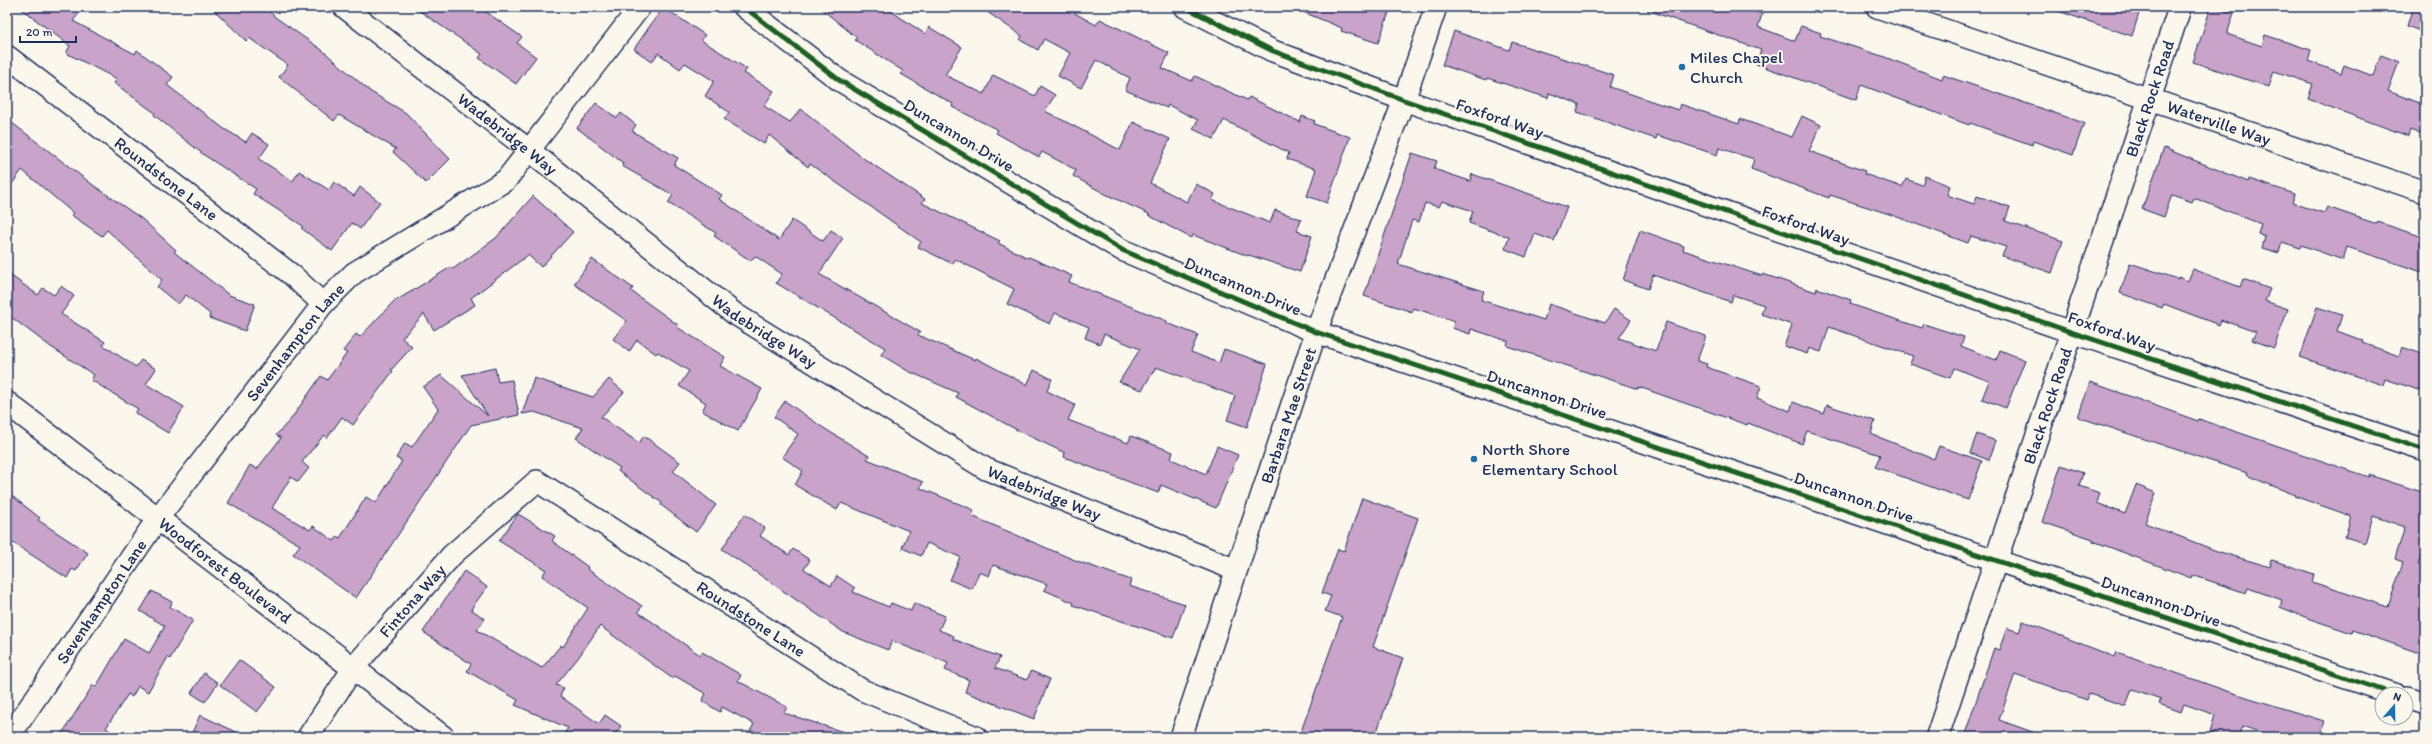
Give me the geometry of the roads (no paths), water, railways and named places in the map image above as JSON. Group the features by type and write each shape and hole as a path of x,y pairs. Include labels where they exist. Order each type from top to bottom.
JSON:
{"street":[{"name":"Wadebridge Way","path":"344,7 529,150 735,314 986,469 1236,570"},
{"name":"Sevenhampton Lane","path":"9,737 158,518 323,304 354,273 506,180 640,7"},
{"name":"Duncannon Drive","path":"744,7 839,80 1122,250 1316,332 2374,687"},
{"name":"Foxford Way","path":"1185,7 1273,51 1404,100 2071,332 2425,450"},
{"name":"Barbara Mae Street","path":"1181,737 1206,667 1236,570 1316,332 1404,100 1436,7"},
{"name":"Waterville Way","path":"1877,7 2425,192"},
{"name":"Black Rock Road","path":"1937,737 2180,7"},
{"name":"Roundstone Lane","path":"7,56 292,275 323,304"},
{"name":"Woodforest Boulevard","path":"7,403 444,737"},
{"name":"Roundstone Lane","path":"537,481 862,690 976,737"},
{"name":"Fintona Way","path":"308,737 354,667 452,555 537,481"},
{"path":"2414,701 2425,704"}],"place":[{"name":"Miles Chapel Church","path":"1682,67"},
{"name":"North Shore Elementary School","path":"1474,459"}]}
